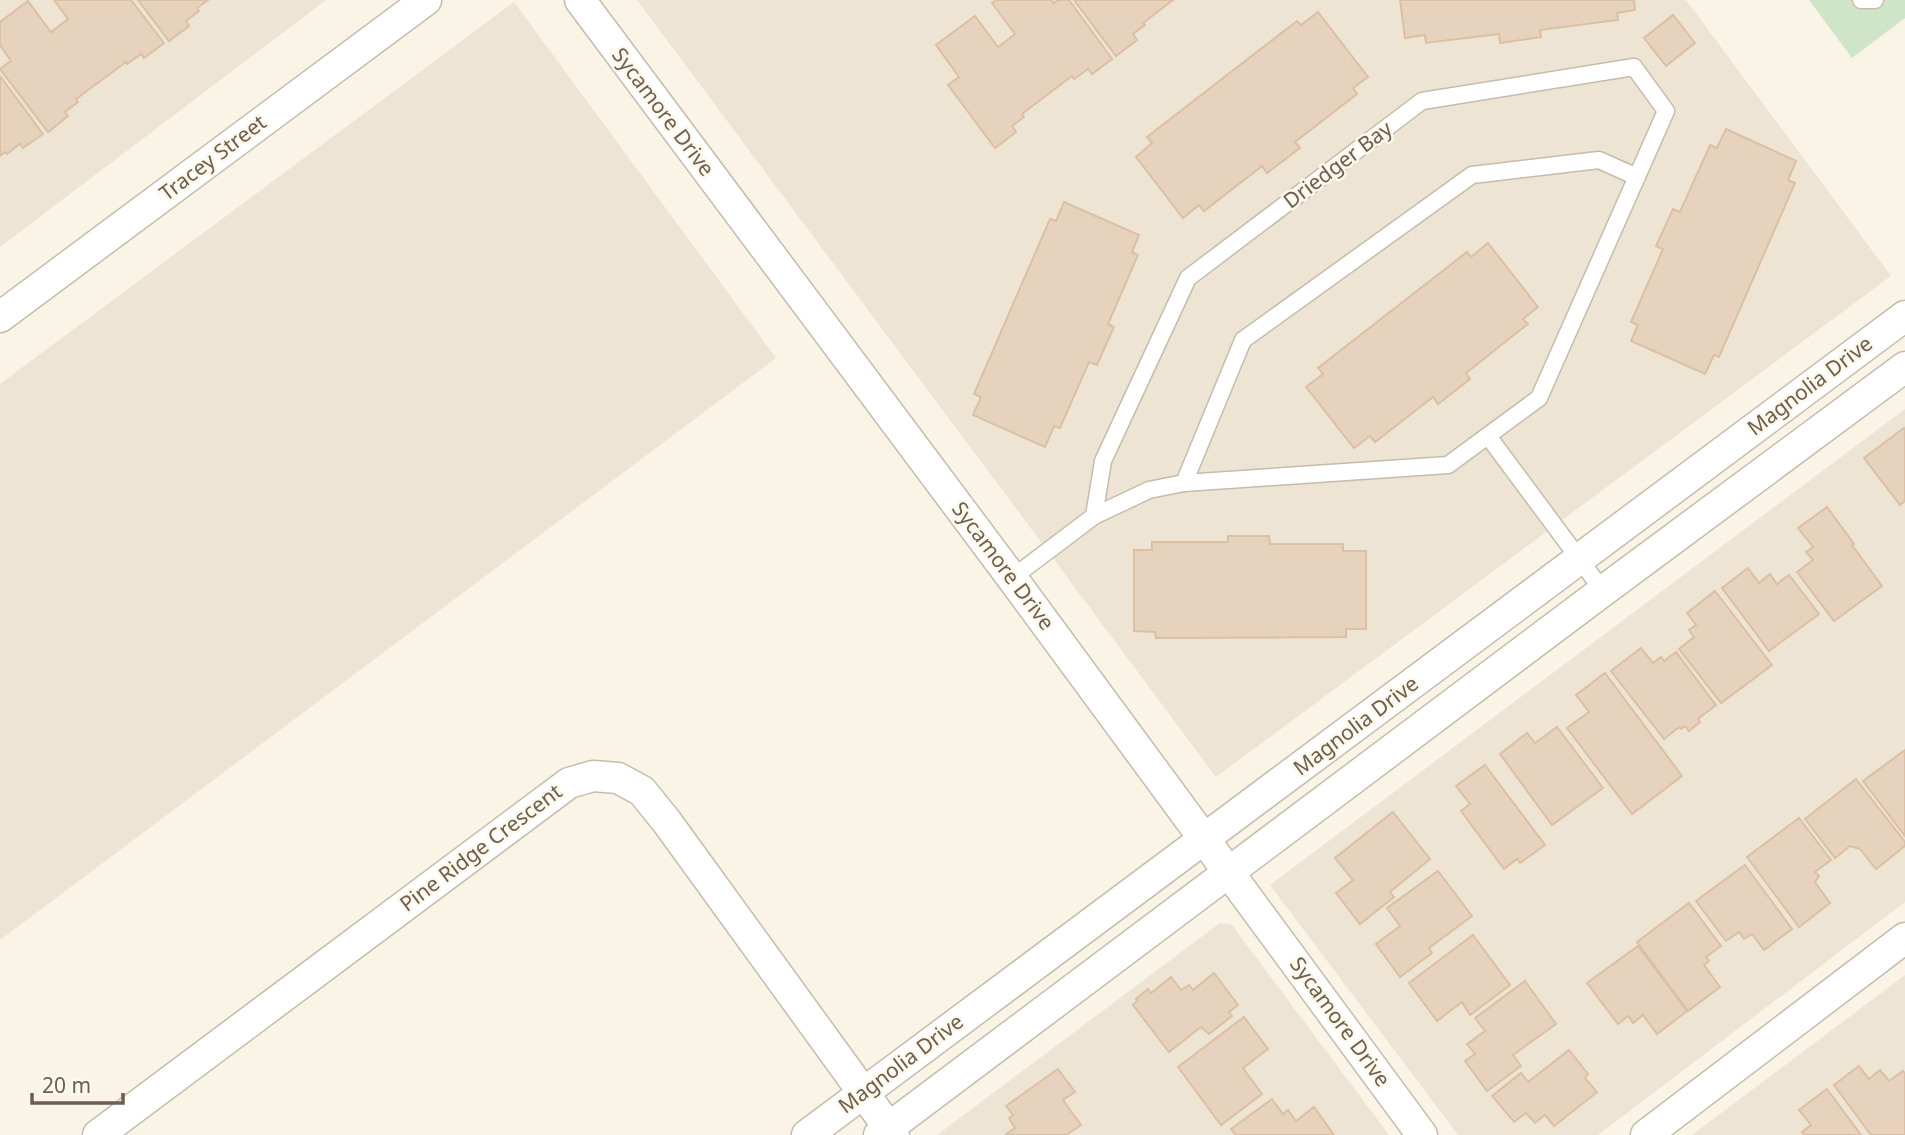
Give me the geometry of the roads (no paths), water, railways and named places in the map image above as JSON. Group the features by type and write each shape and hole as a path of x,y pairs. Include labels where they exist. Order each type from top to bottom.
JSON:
{"street":[{"name":"Tracey Street","path":"0,317 426,0"},
{"name":"Sycamore Drive","path":"580,0 1205,838 1422,1135"},
{"name":"Magnolia Drive","path":"807,1135 1905,316"},
{"name":"Magnolia Drive","path":"887,1133 1229,871 1905,366"},
{"name":"Pine Ridge Crescent","path":"98,1135 569,783 593,776 618,778 642,791 864,1092 887,1133"},
{"path":"1646,1135 1905,938"}],"lane":[{"path":"1861,0 1875,0"},
{"name":"Driedger Bay","path":"1012,578 1094,516 1149,490 1184,483 1448,466 1539,398 1666,111 1633,67 1422,101 1188,278 1103,461 1094,516"},
{"path":"1184,483 1243,340 1472,175 1599,160 1637,177"},
{"path":"1488,436 1603,591"}]}
